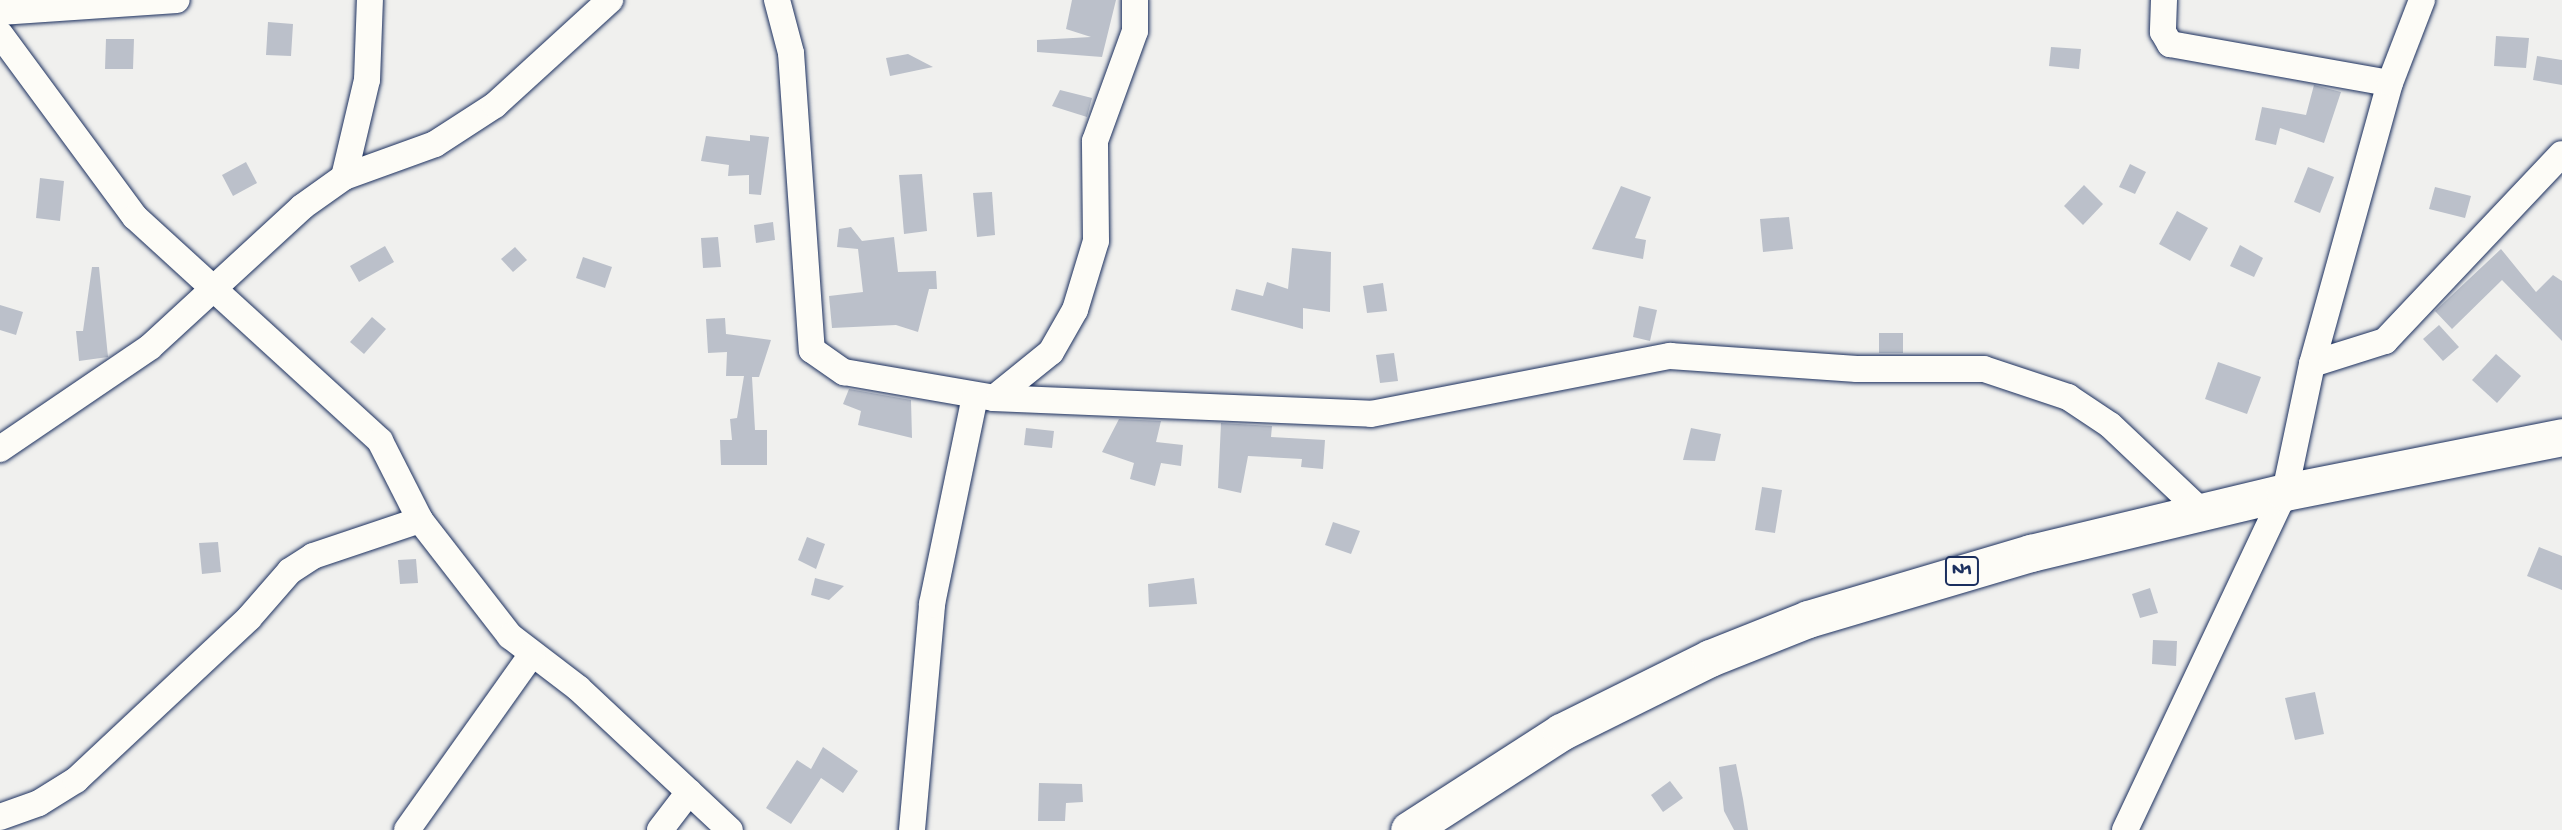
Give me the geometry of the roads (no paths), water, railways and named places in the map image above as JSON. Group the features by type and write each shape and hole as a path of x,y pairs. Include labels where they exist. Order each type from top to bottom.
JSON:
{"highway":[{"name":"N1","path":"1409,830 1562,732 1710,658 1919,582 2284,492 2562,437"}],"street":[{"path":"0,12 177,0"},
{"path":"344,177 367,80 370,0"},
{"path":"0,449 150,347 344,177 435,144 495,105 610,0"},
{"path":"777,0 791,53 812,350 844,372 984,397 1371,414 1670,356 1857,369 1984,369 2068,397 2110,425 2202,512"},
{"path":"912,830 932,604 984,397 1051,352 1075,310 1096,242 1095,141 1135,31 1135,0"},
{"path":"2164,0 2163,32 2170,44 2390,83"},
{"path":"2126,830 2284,492 2312,364 2390,83 2422,0"},
{"path":"0,34 135,217 217,288 380,441 420,520 510,636 730,830"},
{"path":"2312,364 2385,341 2562,154"},
{"path":"0,817 39,803 76,780 249,618 290,571 313,555 420,520"},
{"path":"407,830 533,654"},
{"path":"660,830 689,792"}]}
